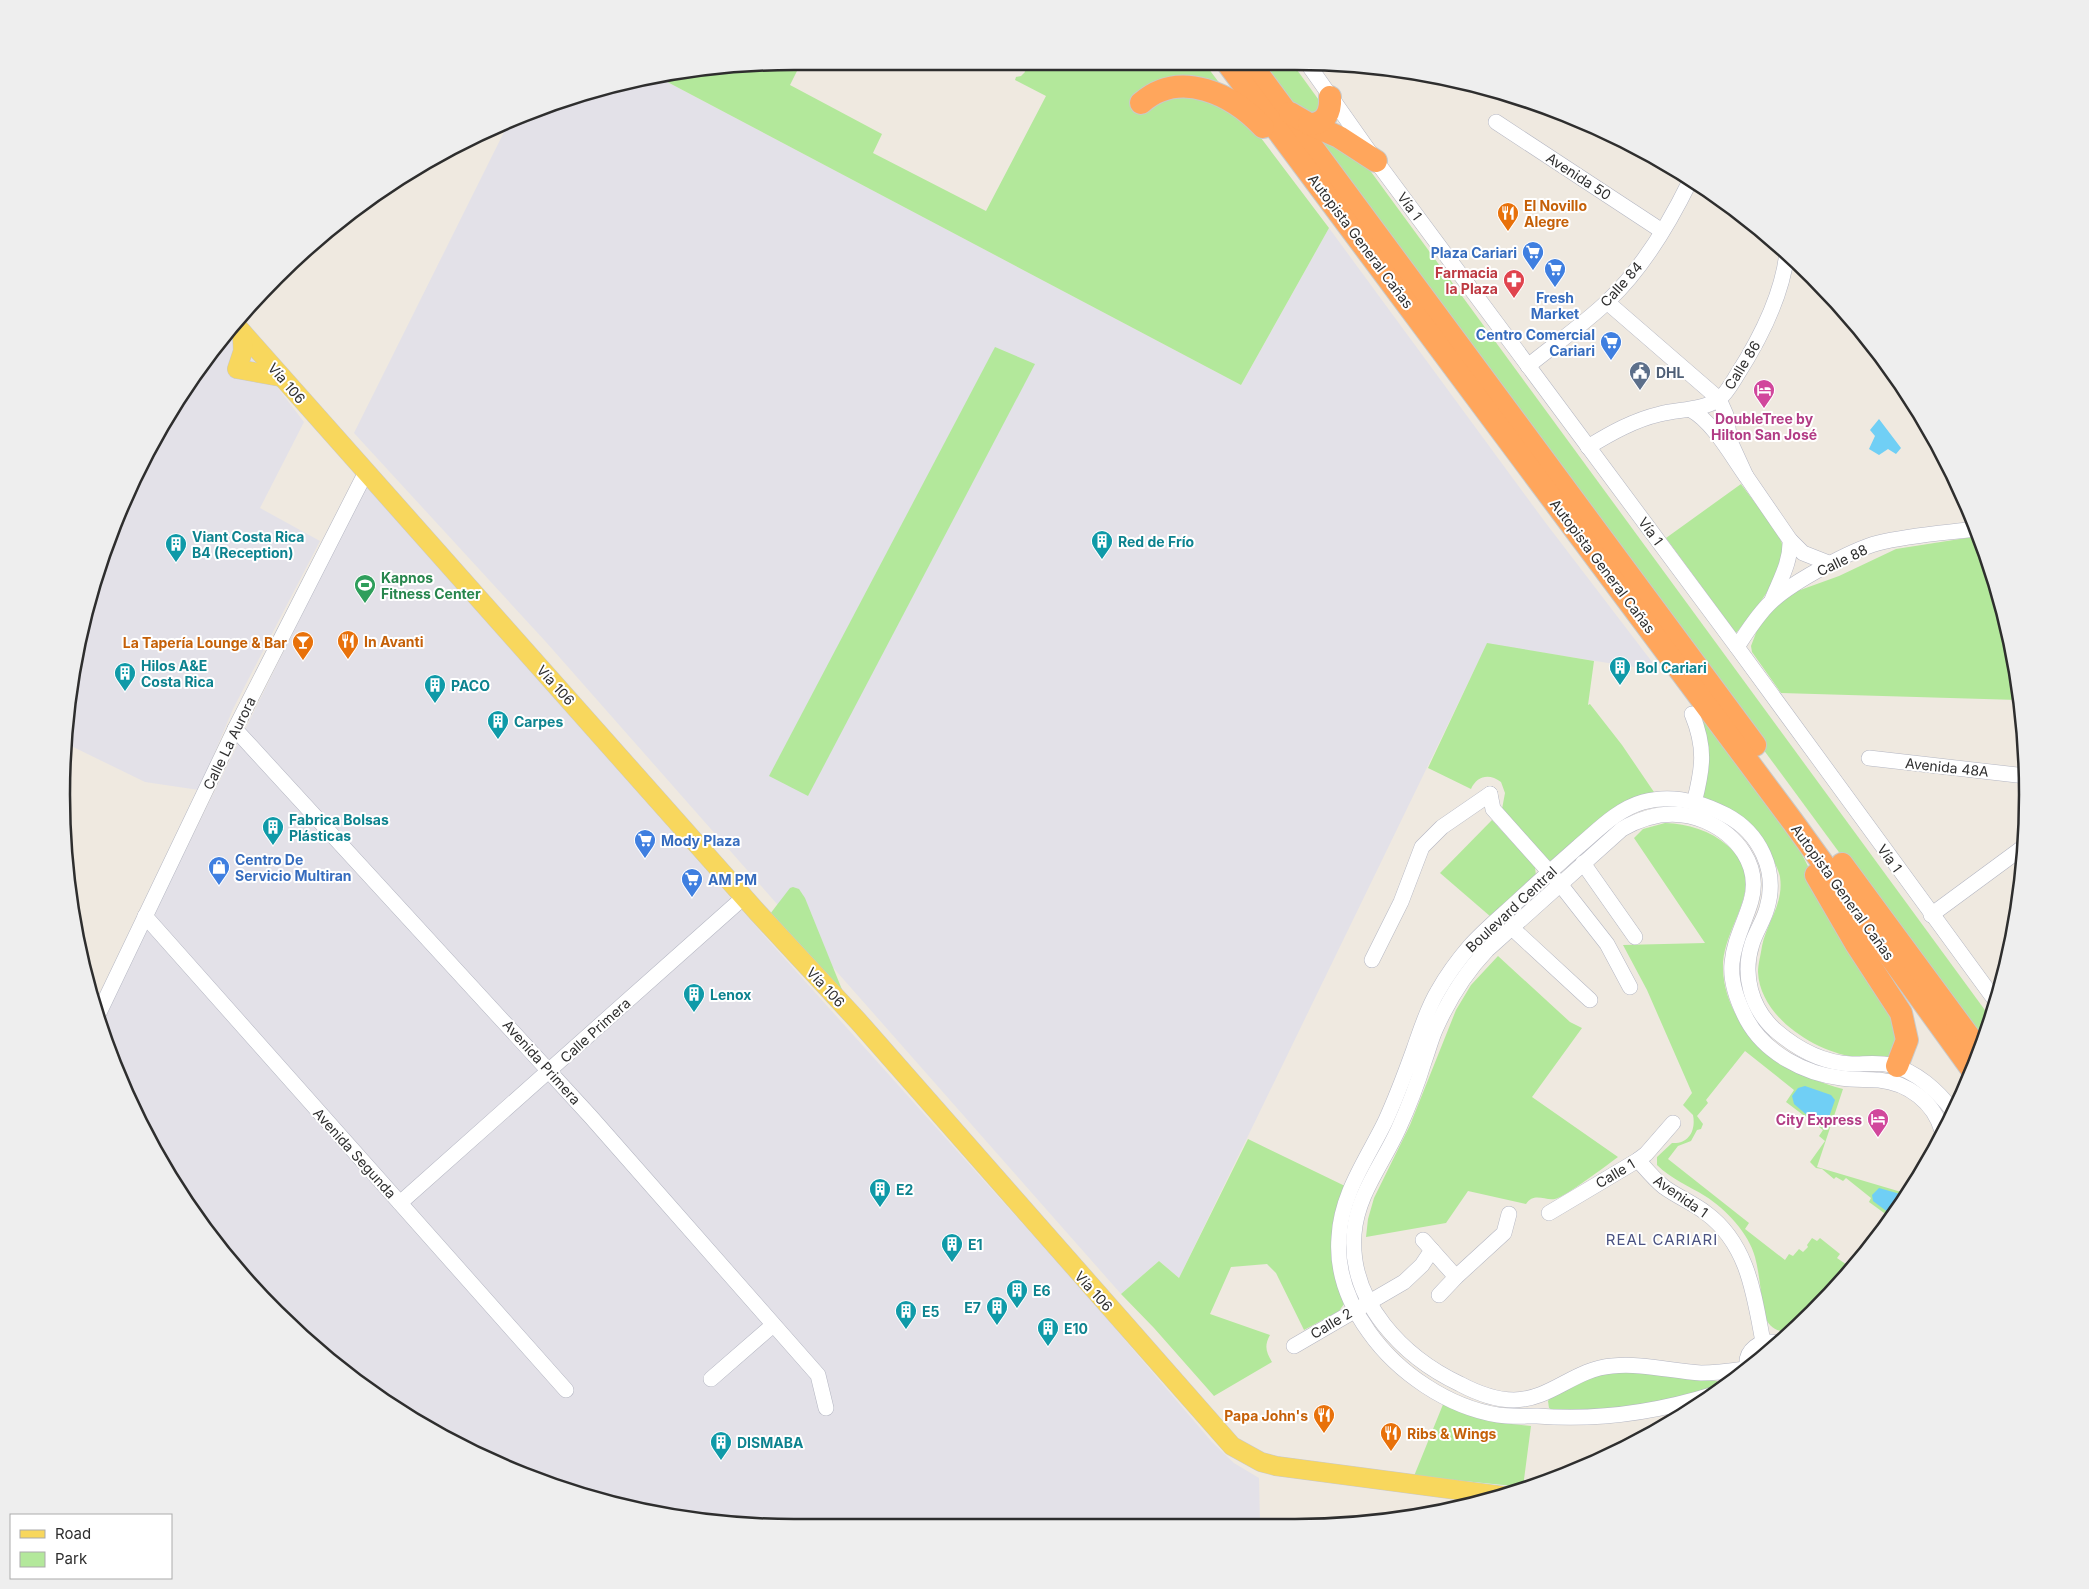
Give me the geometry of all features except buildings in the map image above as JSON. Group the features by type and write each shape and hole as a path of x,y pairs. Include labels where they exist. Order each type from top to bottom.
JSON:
{"highway":[{"name":"Autopista General Cañas","path":"1232,70 1793,822 1967,1063"},
{"name":"Autopista General Cañas","path":"1254,70 1975,1043"},
{"path":"1141,102 1151,94 1162,90 1192,88 1214,92 1249,112 1296,169 1380,280 1506,436"},
{"path":"1308,124 1321,122 1326,118 1330,97"},
{"path":"1282,107 1308,124 1344,140 1376,160"},
{"path":"1793,822 1809,862 1856,944 1901,1013 1907,1040 1897,1066"}],"main road":[{"name":"Vía 106","path":"239,330 744,897 858,1021 1232,1446 1261,1462 1276,1466 1484,1493"},
{"path":"239,331 243,351 237,369 260,371 281,377"}],"street":[{"name":"Vía 1","path":"1312,71 1991,994"},
{"name":"Avenida 50","path":"1496,122 1662,231"},
{"name":"Calle 84","path":"1528,366 1607,302 1623,286 1662,231 1687,186"},
{"name":"Calle 86","path":"1588,446 1618,428 1638,420 1660,414 1691,410 1719,399 1745,363 1769,316 1785,262"},
{"path":"1607,302 1719,399 1726,415 1730,441 1746,476"},
{"path":"1691,410 1701,416 1709,425 1790,540 1803,553 1831,564"},
{"name":"Calle La Aurora","path":"102,1006 235,730 366,472"},
{"name":"Calle 88","path":"1737,648 1751,626 1771,601 1831,564 1879,543 1969,530"},
{"path":"1771,601 1788,563 1791,550 1790,540"},
{"path":"1788,563 1807,578"},
{"path":"1691,808 1701,777 1703,756 1700,737 1692,714"},
{"name":"Avenida Primera","path":"235,730 550,1071 774,1325 818,1376 826,1408"},
{"name":"Avenida 48A","path":"1869,758 2018,775"},
{"path":"1372,960 1401,902 1422,847 1442,827 1490,794 1493,809 1560,884 1607,944 1630,987"},
{"name":"Boulevard Central","path":"1736,1369 1701,1373 1646,1366 1610,1366 1590,1370 1550,1392 1529,1399 1511,1400 1482,1394 1433,1371 1410,1353 1392,1335 1369,1301 1359,1277 1354,1243 1358,1211 1369,1184 1402,1122 1437,994 1468,948 1549,872 1624,809 1653,800 1730,817 1745,829 1759,845 1768,864 1771,889 1768,904 1753,940 1749,956 1750,1011 1762,1040 1779,1054 1798,1065 1840,1078 1889,1081 1909,1089 1926,1101 1939,1124"},
{"name":"Boulevard Central","path":"1691,808 1660,814 1633,823 1622,829 1487,950 1468,972 1450,1000 1429,1026 1351,1189 1340,1225 1339,1261 1345,1287 1354,1310 1388,1354 1425,1384 1463,1405 1504,1416 1594,1418 1656,1410 1692,1400"},
{"path":"1931,914 2016,852"},
{"path":"1583,863 1635,937"},
{"name":"Calle Primera","path":"400,1203 744,897"},
{"name":"Avenida Segunda","path":"145,916 566,1390"},
{"path":"1512,928 1590,1000"},
{"name":"Boulevard Central","path":"1750,1011 1788,1040 1819,1058 1840,1063 1879,1063 1897,1066 1919,1077 1948,1106"},
{"name":"Calle 1","path":"1548,1213 1638,1160 1646,1154 1673,1123"},
{"name":"Avenida 1","path":"1638,1160 1664,1186 1707,1213 1724,1230 1738,1249 1749,1274 1770,1341"},
{"path":"1439,1295 1504,1233 1510,1214"},
{"name":"Calle 2","path":"1294,1346 1404,1282 1422,1265 1428,1245 1456,1277"},
{"path":"711,1379 774,1325"},
{"path":"1747,1360 1752,1349 1767,1343"},
{"path":"1529,1399 1530,1416"}],"shaded area":[{"path":"667,82 1241,385 1329,228 1545,522 1659,671 1487,644 1179,1278 1159,1261 1121,1294 546,642 354,433 505,131 562,108 607,95"},
{"path":"236,334 304,422 260,508 320,541 233,709 199,790 145,782 72,746 76,700 84,653 108,562 125,517 145,474 167,432 192,392"},
{"path":"366,485 726,893 1089,1298 1212,1442 1234,1463 1259,1478 1260,1519 794,1519 747,1517 700,1513 653,1505 562,1481 517,1464 432,1422 392,1397 353,1369 282,1307 220,1236 192,1197 167,1157 125,1072 104,1014"}],"green space":[{"path":"798,70 790,85 882,134 873,153 986,211 1046,96 1015,80 1016,77 1021,76 1024,70 1210,70 1329,228 1241,385 667,82 700,76"},
{"path":"1266,70 1297,70 1321,103 1314,121 1292,108"},
{"path":"1307,129 1358,154 1986,1011 1977,1037 1916,957"},
{"path":"995,347 1035,364 808,796 769,776"},
{"path":"1741,484 1776,532 1782,544 1782,555 1780,567 1767,592 1736,633 1666,538"},
{"path":"1972,537 1994,607 2005,653 2013,700 1781,693 1752,652 1751,646 1759,625 1774,604 1792,593 1839,576 1896,549"},
{"path":"1487,643 1594,661 1588,705 1590,704 1622,745 1656,795 1552,861 1547,860 1502,809 1505,793 1501,782 1497,779 1484,777 1477,781 1471,789 1428,768"},
{"path":"1699,715 1794,839 1845,938 1898,1017 1895,1060 1854,1057 1822,1048 1792,1029 1768,1003 1761,988 1758,969 1764,937 1780,896 1779,872 1763,841 1750,825 1701,797"},
{"path":"1492,820 1535,867 1536,876 1491,917 1440,873"},
{"path":"1665,823 1690,826 1721,840 1740,860 1745,875 1745,890 1724,953 1723,969 1726,992 1735,1012 1747,1031 1781,1061 1801,1073 1843,1089 1817,1167 1900,1192 1885,1214 1869,1202 1871,1198 1846,1178 1843,1181 1836,1177 1834,1179 1822,1169 1816,1168 1810,1162 1825,1141 1819,1136 1823,1130 1786,1102 1794,1090 1745,1051 1706,1100 1708,1103 1697,1116 1703,1124 1701,1129 1697,1130 1691,1141 1678,1146 1668,1159 1749,1223 1745,1229 1785,1260 1789,1254 1793,1256 1799,1249 1803,1252 1808,1247 1807,1245 1812,1238 1817,1241 1820,1238 1840,1254 1837,1258 1846,1264 1807,1307 1781,1331 1771,1326 1764,1315 1755,1257 1742,1231 1713,1201 1674,1178 1657,1165 1657,1157 1672,1143 1678,1143 1687,1139 1692,1131 1693,1115 1683,1105 1692,1093 1647,990 1623,945 1705,943 1634,838 1643,829"},
{"path":"790,888 799,889 805,898 845,997 770,914"},
{"path":"1498,956 1570,1022 1582,1028 1532,1097 1618,1157 1576,1187 1555,1199 1532,1198 1526,1204 1468,1191 1446,1223 1366,1237 1368,1219 1374,1198 1410,1125 1456,1010 1471,985"},
{"path":"1248,1139 1345,1186 1334,1216 1331,1254 1344,1304 1339,1311 1304,1330 1276,1273 1267,1264 1231,1267 1210,1314 1270,1335 1266,1349 1272,1362 1214,1396 1121,1294 1159,1261 1179,1278"},
{"path":"1611,1370 1717,1382 1709,1388 1672,1402 1585,1416 1554,1411 1549,1408 1548,1401 1551,1397 1581,1381"},
{"path":"1444,1402 1502,1423 1531,1426 1524,1482 1511,1486 1414,1476"}],"water":[{"path":"1879,419 1901,448 1896,454 1888,449 1879,455 1869,449 1875,436 1870,430"},
{"path":"1805,1086 1831,1095 1835,1100 1828,1120 1816,1123 1794,1104 1792,1096 1798,1088"},
{"path":"1879,1188 1899,1194 1887,1211 1873,1201 1872,1195"}],"place":[{"name":"El Novillo Alegre","path":"1508,232"},
{"name":"Plaza Cariari","path":"1533,271"},
{"name":"Fresh Market","path":"1555,288"},
{"name":"Farmacia la Plaza","path":"1514,299"},
{"name":"Centro Comercial Cariari","path":"1611,361"},
{"name":"DHL","path":"1640,391"},
{"name":"DoubleTree by Hilton San José","path":"1764,409"},
{"name":"Red de Frío","path":"1102,560"},
{"name":"Viant Costa Rica B4 (Reception)","path":"176,563"},
{"name":"Kapnos Fitness Center","path":"365,604"},
{"name":"In Avanti","path":"348,660"},
{"name":"La Tapería Lounge & Bar","path":"303,661"},
{"name":"Bol Cariari","path":"1620,686"},
{"name":"Hilos A&E Costa Rica","path":"125,692"},
{"name":"PACO","path":"435,704"},
{"name":"Carpes","path":"498,740"},
{"name":"Fabrica Bolsas Plásticas","path":"273,846"},
{"name":"Mody Plaza","path":"645,859"},
{"name":"Centro De Servicio Multiran","path":"219,886"},
{"name":"AM PM","path":"692,898"},
{"name":"Lenox","path":"694,1013"},
{"name":"City Express","path":"1878,1138"},
{"name":"E2","path":"880,1208"},
{"name":"E1","path":"952,1263"},
{"name":"E6","path":"1017,1309"},
{"name":"E7","path":"997,1326"},
{"name":"E5","path":"906,1330"},
{"name":"E10","path":"1048,1347"},
{"name":"Papa John's","path":"1324,1434"},
{"name":"Ribs & Wings","path":"1391,1452"},
{"name":"DISMABA","path":"721,1461"}],"district":[{"name":"REAL CARIARI","path":"1662,1239"}]}
